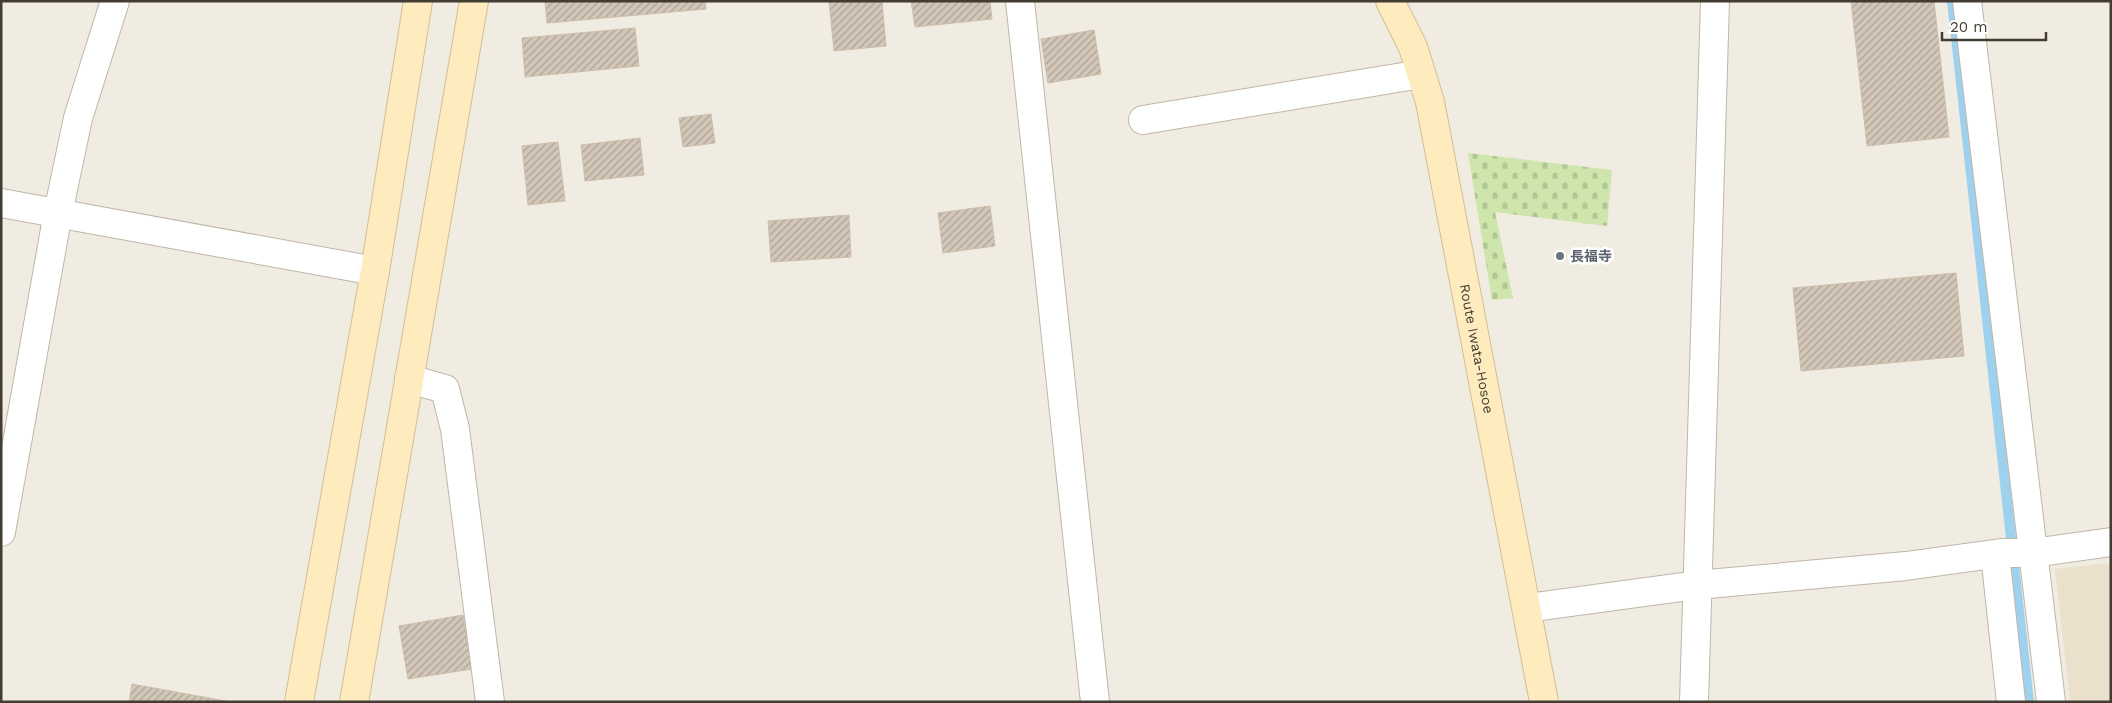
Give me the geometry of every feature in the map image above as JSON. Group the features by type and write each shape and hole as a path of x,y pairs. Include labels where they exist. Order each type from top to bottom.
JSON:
{"street":[{"path":"1,532 58,213 78,118 115,1"},
{"path":"299,702 375,271 418,1"},
{"path":"354,702 474,1"},
{"path":"1020,1 1095,702"},
{"name":"Route Iwata-Hosoe","path":"1390,1 1413,47 1430,102 1544,702"},
{"path":"1694,702 1715,1"},
{"path":"1967,1 2014,553 2011,702"},
{"path":"1143,120 1421,74"},
{"path":"1,203 375,271"},
{"path":"409,379 445,389 455,430 490,702"},
{"path":"1527,608 1697,585 1906,566 2111,542"},
{"path":"2014,553 2051,702"}],"shaded area":[{"path":"2111,563 2111,702 2070,702 2055,569"}],"green space":[{"path":"1468,153 1612,170 1607,226 1495,212 1513,298 1492,300"}],"building":[{"path":"545,1 705,1 706,9 547,23"},
{"path":"829,1 882,1 886,46 834,51"},
{"path":"911,1 990,1 992,19 915,27"},
{"path":"1851,1 1934,1 1949,137 1867,146"},
{"path":"635,28 639,66 525,77 522,38"},
{"path":"1094,30 1101,74 1048,83 1041,39"},
{"path":"711,114 715,143 683,147 679,118"},
{"path":"640,138 644,175 585,181 581,145"},
{"path":"558,142 565,201 528,205 522,146"},
{"path":"990,206 995,246 943,253 938,213"},
{"path":"849,215 851,257 771,262 768,221"},
{"path":"1956,273 1964,356 1801,371 1793,288"},
{"path":"463,615 472,669 408,679 399,626"},
{"path":"132,684 231,702 129,702"}],"waterway":[{"path":"1952,1 2029,702"}],"place":[{"name":"長福寺","path":"1560,256"}]}
